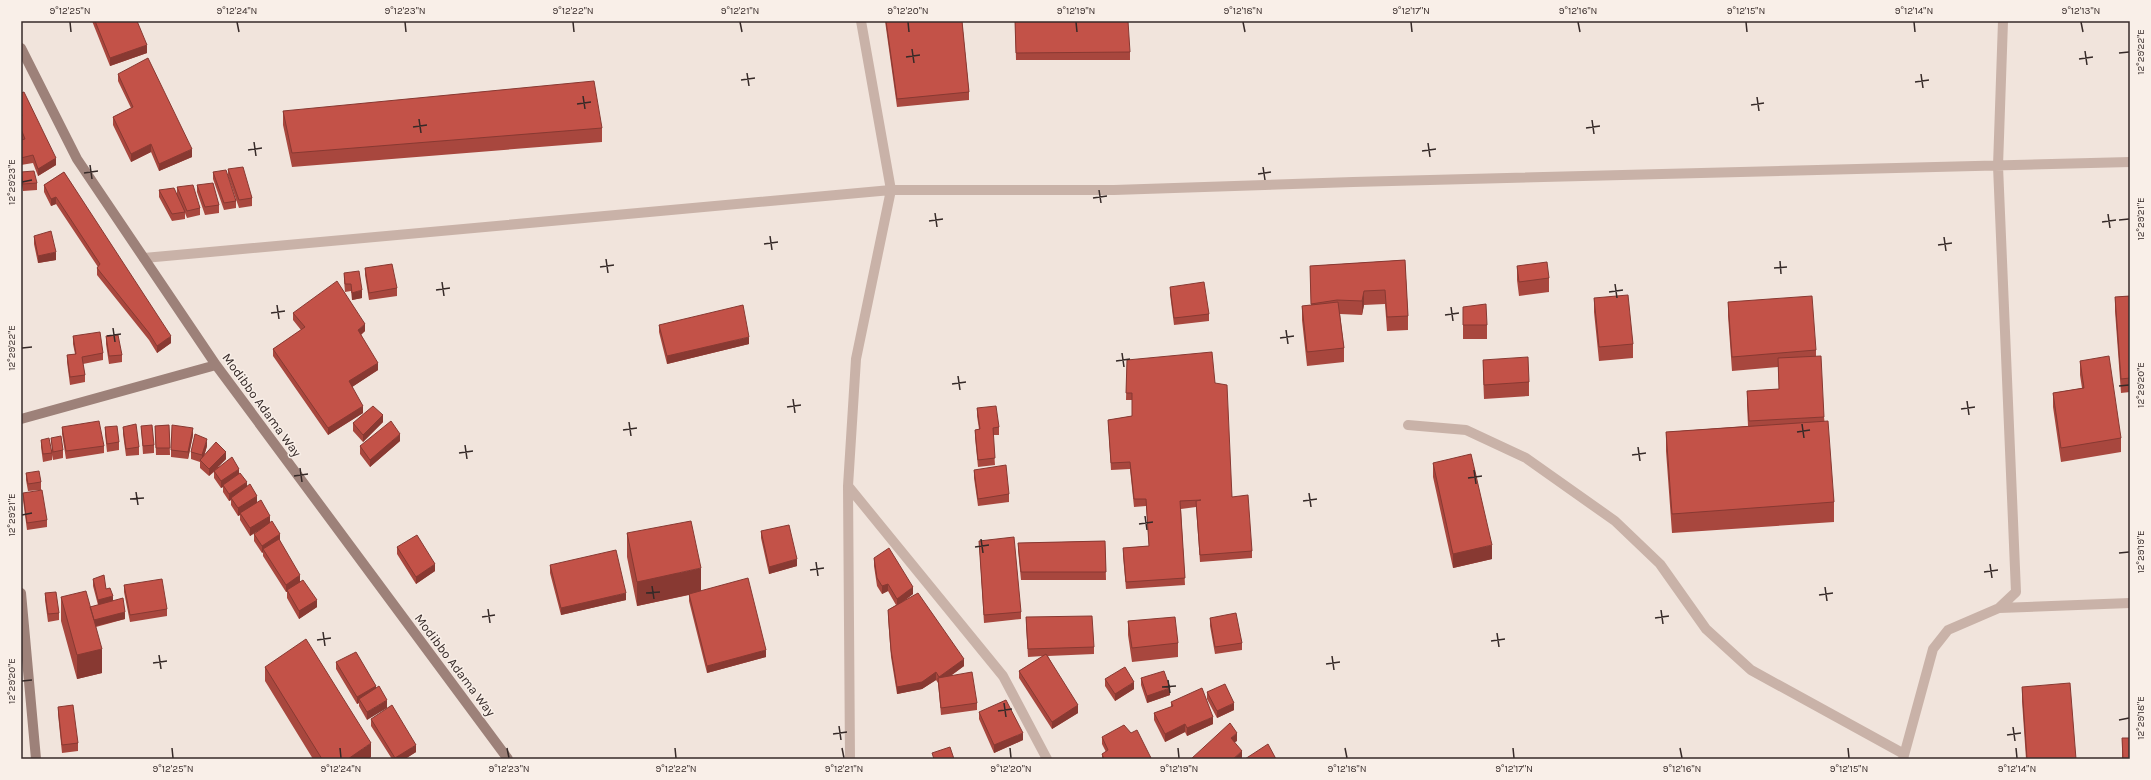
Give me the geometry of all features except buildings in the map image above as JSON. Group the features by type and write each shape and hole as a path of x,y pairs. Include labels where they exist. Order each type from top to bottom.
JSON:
{"main road":[{"name":"Modibbo Adama Way","path":"21,48 77,160 216,365 508,759"},
{"path":"21,419 216,365"},
{"path":"21,593 36,759"}],"street":[{"path":"850,759 848,486 856,359 892,190 861,21"},
{"path":"1408,424 1466,430 1526,458 1615,521 1660,564 1706,629 1751,670 1903,757 1933,649 1948,630 1999,608 2016,592 1998,166 2003,21"},
{"path":"144,258 892,190 1114,190 1352,182 2130,162"},
{"path":"848,486 1003,676 1047,759"},
{"path":"1999,608 2130,603"}]}
